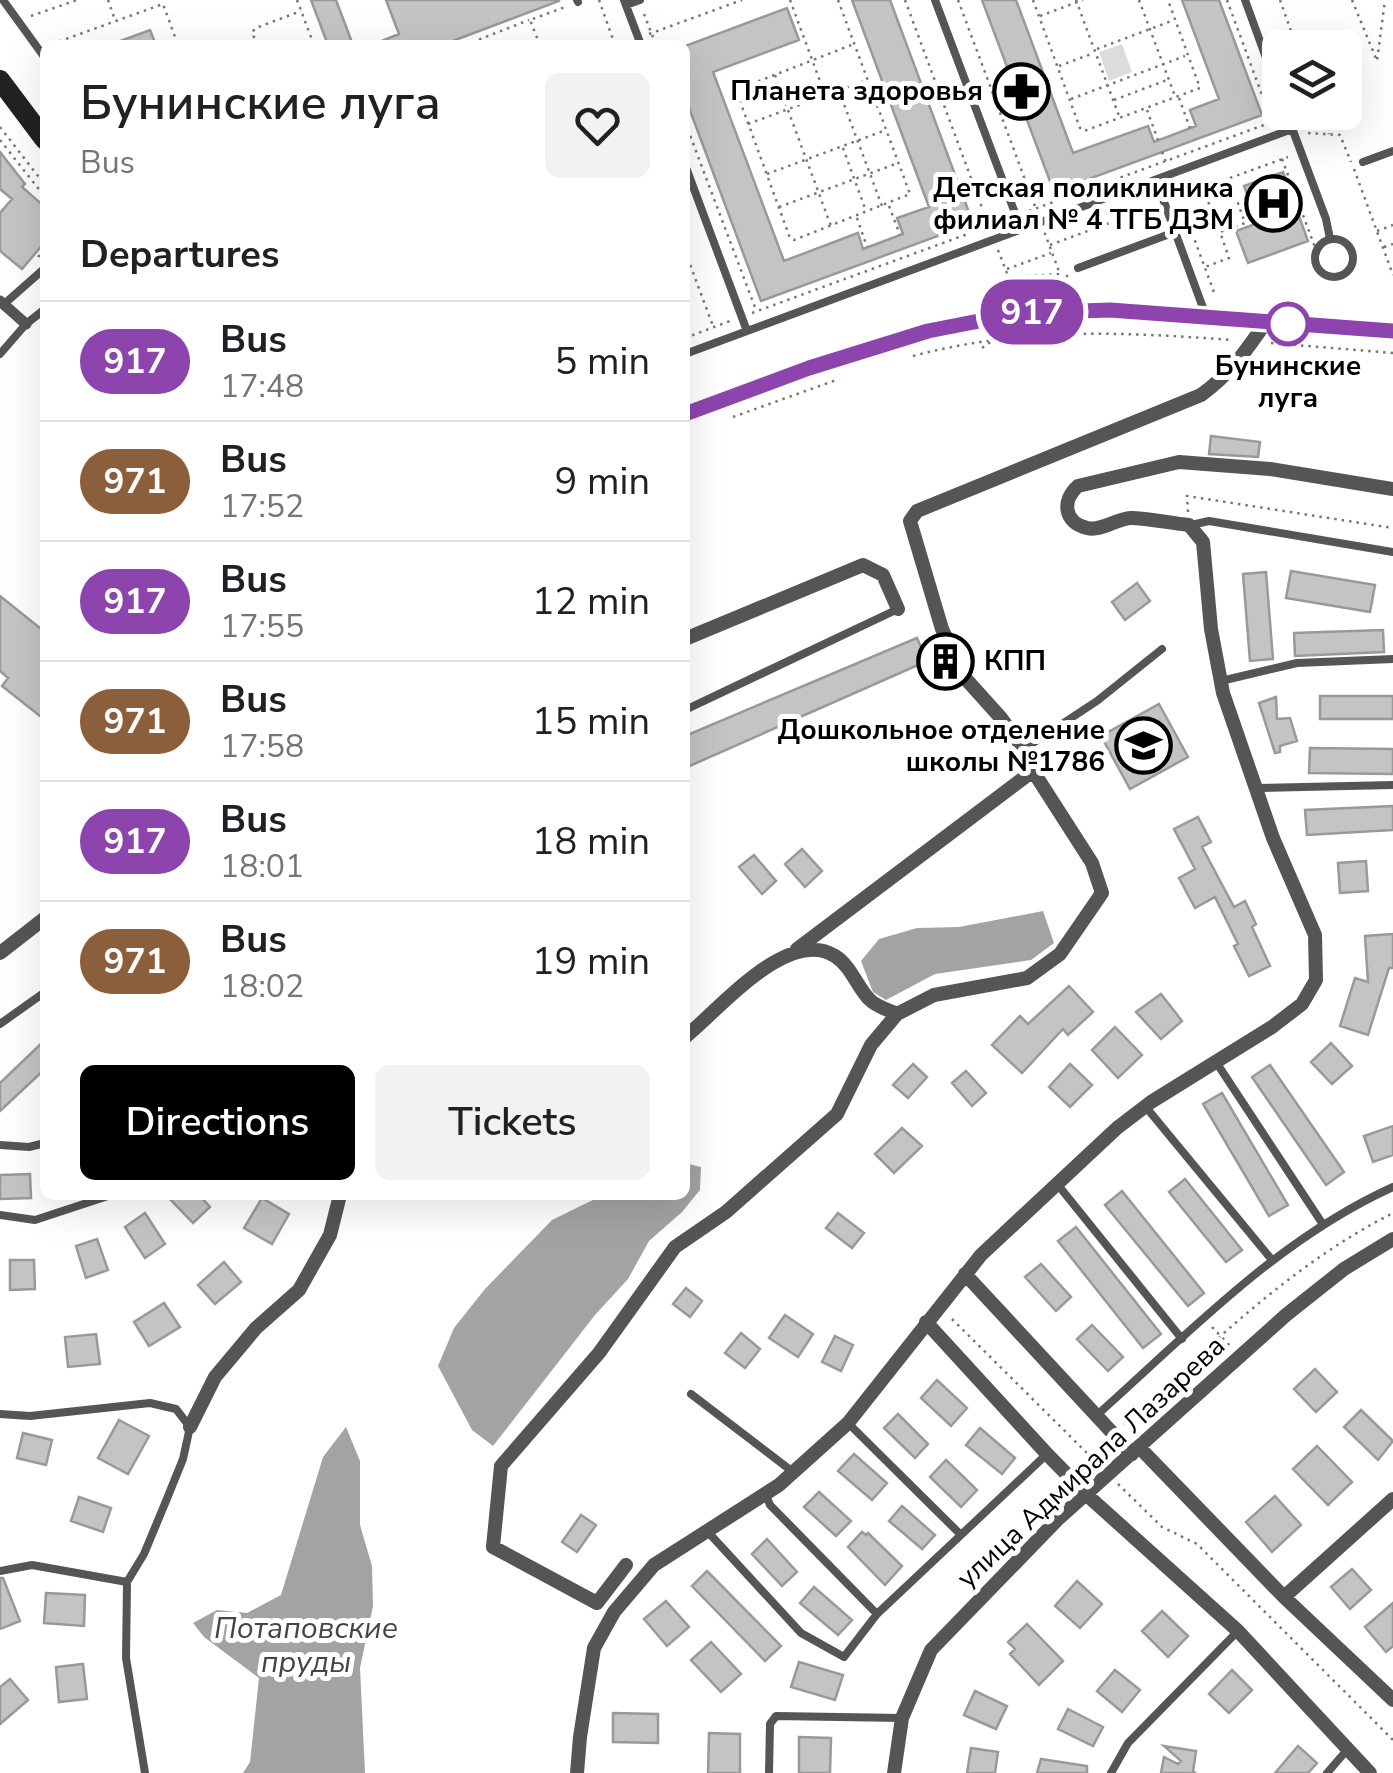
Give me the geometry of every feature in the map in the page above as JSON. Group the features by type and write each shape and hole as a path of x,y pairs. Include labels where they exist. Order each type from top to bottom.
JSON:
{"main road":[{"path":"0,80 40,133"},
{"path":"690,412 828,362 928,331 986,318 1092,310 1393,331"}],"street":[{"path":"1,304 26,324"},
{"path":"626,1565 597,1602 493,1546 501,1466 599,1353 675,1247 726,1212 837,1114 871,1045 897,1014 934,995 1027,978 1060,954 1102,892 1092,863 1024,750 965,678 942,629 910,526 912,517 929,506 1202,395 1225,378 1266,322"},
{"path":"578,1773 594,1648 614,1612 654,1565 765,1494 848,1423 964,1274 1116,1128 1302,1004 1316,980 1315,934 1256,788 1221,681 1211,629 1203,542 1193,529 1128,517 1086,528 1071,518 1065,504 1068,494 1078,486 1179,462 1270,470 1393,489"},
{"path":"690,636 863,565 883,575 898,610"},
{"path":"690,1032 766,967 796,950 1034,771"},
{"path":"0,953 40,922"},
{"path":"796,950 816,949 836,956 870,1001 897,1014"},
{"path":"190,1427 215,1377 256,1328 299,1290 330,1235 339,1200"},
{"name":"улица Адмирала Лазарева","path":"894,1773 902,1718 931,1650 1058,1519 1240,1356 1344,1269 1393,1239"},
{"path":"964,1274 1096,1416 1393,1700"},
{"path":"926,1322 1088,1496 1238,1631 1370,1773"},
{"path":"1284,1597 1393,1500"}],"lane":[{"path":"3,0 40,51"},
{"path":"639,40 625,3 640,0"},
{"path":"935,0 1021,229"},
{"path":"1245,0 1262,47"},
{"path":"1293,130 1330,239"},
{"path":"690,352 1276,135 1294,133"},
{"path":"1363,162 1393,152"},
{"path":"690,177 746,331"},
{"path":"1156,180 1207,317"},
{"path":"1078,268 1175,232"},
{"path":"1330,239 1339,239 1351,250 1353,258 1346,272 1338,276 1322,273 1317,267 1316,250 1330,239"},
{"path":"1,304 40,272"},
{"path":"0,354 40,313"},
{"path":"1193,529 1209,521 1393,552"},
{"path":"690,708 898,610"},
{"path":"1024,750 1097,701 1162,650"},
{"path":"1221,681 1297,663 1393,659"},
{"path":"1256,788 1393,785"},
{"path":"0,1024 40,996"},
{"path":"1216,1062 1322,1223"},
{"path":"1146,1106 1272,1260"},
{"path":"0,1146 40,1144"},
{"path":"1058,1185 1182,1339"},
{"path":"1096,1416 1272,1260 1322,1223 1393,1187"},
{"path":"0,1215 36,1220 96,1200"},
{"path":"691,1394 792,1472"},
{"path":"0,1414 30,1416 150,1404 176,1410 190,1427 183,1459 144,1554 128,1582 126,1658 145,1773"},
{"path":"848,1423 960,1534"},
{"path":"706,1530 800,1633 844,1657 877,1614 1047,1454"},
{"path":"765,1494 770,1505 877,1614"},
{"path":"0,1571 32,1565 128,1582"},
{"path":"1111,1773 1128,1743 1238,1631"},
{"path":"770,1773 770,1724 776,1716 902,1718"},
{"path":"1326,1773 1346,1750"}],"path":[{"path":"30,17 77,0"},
{"path":"108,0 116,21"},
{"path":"297,0 312,40"},
{"path":"599,0 613,40"},
{"path":"640,0 654,40"},
{"path":"643,40 652,33 742,0"},
{"path":"790,0 825,95"},
{"path":"838,0 910,194 856,217 790,238 736,90 854,44"},
{"path":"905,0 989,226"},
{"path":"958,0 1060,274 1008,277 988,294"},
{"path":"1033,0 1082,130 1200,86 1168,0"},
{"path":"1039,16 1083,0"},
{"path":"1139,0 1190,128"},
{"path":"1227,0 1262,95"},
{"path":"1280,0 1291,30"},
{"path":"1352,0 1377,61 1384,0"},
{"path":"478,40 578,1"},
{"path":"1077,1 1120,118"},
{"path":"63,40 163,4 176,40"},
{"path":"255,40 252,32 256,28 301,11"},
{"path":"530,20 538,40"},
{"path":"1058,66 1176,20"},
{"path":"1070,99 1188,55"},
{"path":"774,74 831,226"},
{"path":"747,124 867,80"},
{"path":"1114,100 1169,80"},
{"path":"839,90 882,207"},
{"path":"1146,108 1158,140"},
{"path":"690,336 1262,126"},
{"path":"0,127 40,179"},
{"path":"765,174 886,130"},
{"path":"1274,130 1276,135"},
{"path":"1328,130 1329,134"},
{"path":"1294,133 1337,133 1342,139 1393,275"},
{"path":"690,135 756,312"},
{"path":"0,140 40,191"},
{"path":"842,146 867,212"},
{"path":"1229,178 1301,152"},
{"path":"1282,159 1316,250"},
{"path":"778,208 898,163"},
{"path":"1170,174 1215,295"},
{"path":"1203,188 1220,232"},
{"path":"889,204 900,235"},
{"path":"856,217 868,247"},
{"path":"1377,231 1393,225"},
{"path":"994,239 1008,277"},
{"path":"1383,247 1393,244"},
{"path":"1005,269 1052,252"},
{"path":"1386,256 1393,254"},
{"path":"690,265 713,328"},
{"path":"905,358 958,345 1050,333 1122,332 1393,352"},
{"path":"719,422 837,380"},
{"path":"1193,529 1187,496 1393,528"},
{"path":"1204,1319 1240,1356"},
{"path":"1109,1476 1162,1527 1198,1544 1393,1740"}],"shaded area":[{"path":"1122,44 1132,72 1109,81 1099,52"}],"water":[{"path":"1043,911 1054,943 1031,960 935,974 886,1000 873,992 861,961 879,939 917,928 959,927"},
{"path":"690,1164 701,1167 700,1190 682,1212 649,1241 628,1279 595,1315 493,1446 472,1430 438,1366 454,1328 485,1289 552,1220 593,1200 690,1200"},
{"name":"Потаповские пруды","path":"346,1427 360,1461 360,1525 372,1566 373,1606 360,1668 365,1773 243,1773 250,1762 259,1678 204,1637 193,1623 217,1610 247,1613 281,1595 323,1457"}],"building":[{"path":"311,0 336,0 351,40 326,40"},
{"path":"386,0 559,0 455,40 384,40 399,34"},
{"path":"852,0 890,0 973,223 761,301 690,110 690,44 787,8 799,40 713,72 784,261 858,233 863,249 903,234 897,218 929,207"},
{"path":"982,0 1016,0 1073,153 1148,126 1154,142 1196,126 1190,110 1219,99 1182,0 1219,0 1262,115 1054,192"},
{"path":"150,30 154,40 123,40"},
{"path":"0,152 25,184 22,187 40,203 40,248 22,269 0,251 0,213 12,199 0,189"},
{"name":"Детская поликлиника филиал № 4 ТГБ ДЗМ","path":"1283,172 1308,241 1248,263 1236,231 1258,223 1244,186"},
{"path":"1211,436 1260,442 1258,457 1209,454"},
{"path":"1291,571 1375,585 1370,612 1286,598"},
{"path":"1266,572 1273,659 1250,661 1243,574"},
{"path":"1137,583 1150,601 1125,620 1112,602"},
{"path":"0,596 40,628 40,716 2,686 8,678 0,671"},
{"path":"1383,630 1384,652 1295,656 1294,633"},
{"path":"917,638 927,661 690,766 690,734"},
{"path":"1320,696 1393,696 1393,719 1320,719"},
{"path":"1276,697 1277,719 1290,718 1297,741 1280,746 1280,752 1275,753 1259,703"},
{"name":"Дошкольное отделение школы №1786","path":"1159,704 1188,757 1130,789 1101,736"},
{"path":"1310,748 1393,749 1393,774 1309,773"},
{"path":"1393,806 1393,830 1307,835 1305,810"},
{"path":"1198,817 1211,842 1202,847 1234,907 1245,901 1270,966 1249,976 1215,897 1195,908 1179,878 1195,869 1174,829"},
{"path":"802,849 822,871 805,887 785,864"},
{"path":"754,855 776,881 762,894 739,867"},
{"path":"1366,861 1368,891 1340,893 1338,863"},
{"path":"1393,934 1393,968 1389,968 1368,1035 1340,1026 1355,978 1368,982 1365,936"},
{"path":"1069,986 1093,1012 1068,1035 1063,1029 1022,1073 992,1045 1020,1016 1028,1024"},
{"path":"1161,994 1182,1021 1161,1039 1136,1012"},
{"path":"1115,1027 1142,1055 1118,1078 1092,1050"},
{"path":"1331,1043 1352,1066 1332,1084 1311,1062"},
{"path":"40,1045 40,1074 0,1111 0,1083"},
{"path":"913,1064 927,1077 908,1098 893,1085"},
{"path":"1070,1064 1092,1085 1070,1107 1049,1087"},
{"path":"1270,1065 1344,1172 1326,1185 1252,1077"},
{"path":"966,1071 986,1093 972,1106 952,1083"},
{"path":"1222,1093 1288,1205 1269,1216 1203,1104"},
{"path":"1393,1126 1393,1155 1373,1162 1364,1136"},
{"path":"902,1128 922,1146 894,1173 875,1154"},
{"path":"30,1174 31,1198 0,1199 0,1175"},
{"path":"1185,1179 1242,1250 1226,1262 1169,1192"},
{"path":"1122,1191 1204,1293 1188,1306 1105,1205"},
{"path":"171,1200 204,1200 210,1207 193,1223"},
{"path":"261,1200 289,1214 272,1244 244,1228"},
{"path":"145,1213 165,1244 145,1258 125,1227"},
{"path":"838,1213 864,1233 852,1248 826,1228"},
{"path":"1076,1227 1161,1334 1143,1348 1058,1241"},
{"path":"97,1239 108,1270 86,1278 76,1246"},
{"path":"10,1260 34,1260 35,1289 10,1290"},
{"path":"224,1262 241,1282 215,1304 198,1285"},
{"path":"1041,1264 1071,1297 1056,1311 1025,1277"},
{"path":"686,1288 702,1301 690,1317 673,1304"},
{"path":"164,1303 180,1327 149,1346 134,1322"},
{"path":"785,1315 813,1334 798,1357 769,1338"},
{"path":"1092,1325 1123,1357 1108,1371 1077,1339"},
{"path":"741,1333 760,1349 745,1368 725,1353"},
{"path":"96,1334 100,1364 68,1367 65,1337"},
{"path":"835,1336 853,1345 841,1371 822,1362"},
{"path":"1315,1369 1337,1392 1316,1412 1294,1389"},
{"path":"937,1380 967,1408 951,1426 921,1398"},
{"path":"1361,1410 1393,1441 1378,1460 1344,1427"},
{"path":"898,1414 928,1444 915,1458 884,1428"},
{"path":"119,1420 149,1436 128,1474 98,1458"},
{"path":"980,1428 1015,1458 1002,1474 966,1445"},
{"path":"23,1433 52,1440 46,1465 17,1458"},
{"path":"1317,1446 1352,1482 1328,1505 1293,1469"},
{"path":"854,1454 887,1483 872,1500 838,1471"},
{"path":"946,1460 977,1490 961,1507 930,1477"},
{"path":"819,1492 851,1521 836,1536 804,1507"},
{"path":"1275,1496 1301,1525 1272,1552 1246,1522"},
{"path":"79,1497 111,1508 103,1532 71,1521"},
{"path":"902,1506 935,1535 922,1549 889,1521"},
{"path":"581,1515 596,1525 577,1552 562,1542"},
{"path":"862,1532 868,1533 902,1566 885,1585 848,1547"},
{"path":"767,1539 797,1572 782,1586 752,1554"},
{"path":"1352,1569 1371,1590 1350,1609 1331,1587"},
{"path":"707,1571 781,1646 765,1661 692,1586"},
{"path":"0,1578 20,1621 0,1629"},
{"path":"1077,1581 1102,1604 1080,1628 1055,1606"},
{"path":"814,1587 852,1620 838,1635 800,1603"},
{"path":"46,1593 85,1595 84,1626 44,1623"},
{"path":"666,1601 689,1627 667,1646 644,1619"},
{"path":"1393,1603 1393,1646 1386,1652 1365,1627"},
{"path":"1162,1611 1188,1636 1168,1657 1142,1631"},
{"path":"1027,1624 1063,1661 1039,1685 1010,1654 1015,1649 1008,1642"},
{"path":"711,1642 741,1674 721,1692 691,1660"},
{"path":"799,1662 843,1675 835,1700 791,1687"},
{"path":"83,1664 87,1699 59,1702 56,1667"},
{"path":"1115,1670 1140,1690 1122,1712 1097,1691"},
{"path":"1232,1670 1252,1690 1229,1713 1209,1694"},
{"path":"10,1679 28,1700 0,1724 0,1687"},
{"path":"975,1691 1007,1706 996,1729 964,1715"},
{"path":"1068,1709 1103,1727 1093,1746 1058,1729"},
{"path":"613,1713 658,1714 658,1743 613,1742"},
{"path":"709,1733 740,1734 740,1773 708,1773"},
{"path":"799,1737 831,1738 830,1773 799,1773"},
{"path":"1164,1746 1196,1751 1196,1773 1161,1773 1164,1757 1178,1764 1181,1761"},
{"path":"1298,1746 1317,1763 1308,1773 1275,1773"},
{"path":"971,1748 998,1752 995,1773 967,1773"},
{"path":"1041,1759 1087,1766 1087,1773 1037,1773"}],"bus line":[{"name":"917","path":"690,412 809,368 928,331 1020,313 1110,310 1393,331"}],"place":[{"name":"Планета здоровья","path":"1022,91"},
{"name":"Детская поликлиника филиал № 4 ТГБ ДЗМ","path":"1273,204"},
{"name":"Бунинские луга","path":"1288,324"},
{"name":"КПП","path":"945,661"},
{"name":"Дошкольное отделение школы №1786","path":"1144,746"}]}
